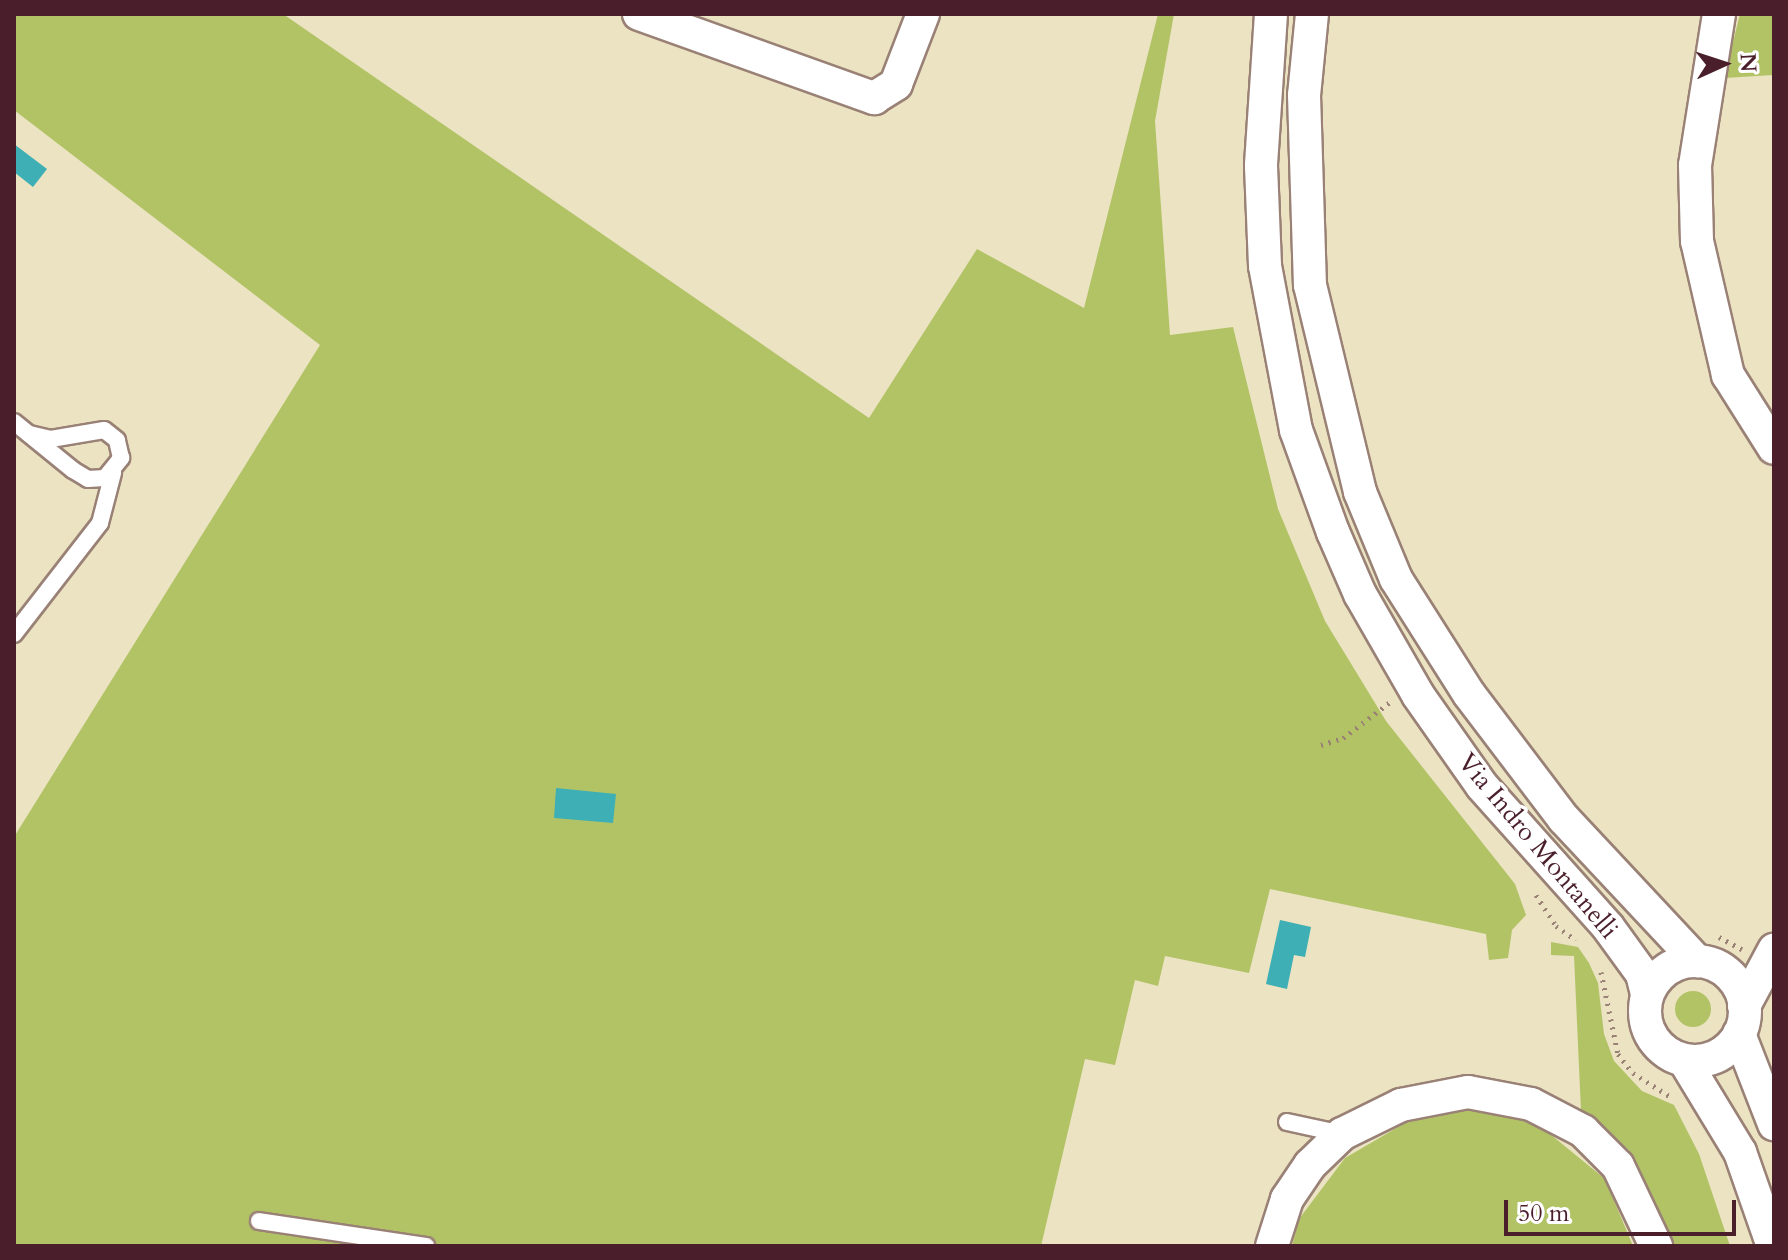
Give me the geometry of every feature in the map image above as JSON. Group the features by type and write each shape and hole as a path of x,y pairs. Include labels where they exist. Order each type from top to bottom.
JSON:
{"street":[{"path":"639,14 874,98 896,84 923,14"},
{"name":"Via Indro Montanelli","path":"1271,14 1261,166 1265,266 1296,430 1333,532 1360,594 1418,695 1482,786 1615,936 1642,974 1647,994"},
{"name":"Via Indro Montanelli","path":"1312,14 1304,95 1310,285 1360,492 1396,579 1469,694 1564,819 1705,948"},
{"path":"1719,14 1695,165 1697,241 1728,375 1774,448"},
{"path":"1773,1246 1740,1152 1684,1060 1655,1042 1647,1027 1647,994 1667,969 1705,948 1711,964 1734,980 1742,1020 1774,1124"},
{"path":"1684,1060 1716,1057 1742,1020 1768,961"},
{"path":"1272,1246 1287,1199 1310,1165 1342,1134 1401,1105 1468,1092 1531,1104 1583,1131 1618,1166 1656,1246"}],"lane":[{"path":"14,422 84,477 113,473"},
{"path":"14,634 96,529 113,473 121,458 117,440 96,428 51,439 29,434"},
{"path":"81,433 69,453 104,507"},
{"path":"1287,1122 1342,1134"},
{"path":"259,1221 426,1246"}],"path":[{"path":"1321,745 1343,738 1393,700"},
{"path":"1705,948 1735,943 1768,961"}],"green space":[{"path":"14,14 283,14 869,418 977,249 1084,308 1158,14 1174,14 1155,121 1170,335 1233,327 1278,509 1325,621 1386,721 1515,884 1526,915 1512,930 1508,958 1489,960 1486,934 1270,889 1249,973 1165,956 1158,986 1135,980 1115,1065 1085,1059 1041,1246 14,1246 14,837 320,345 14,110"},
{"path":"1740,14 1774,14 1774,75 1724,78"},
{"path":"1551,942 1578,947 1589,963 1598,983 1604,1034 1614,1061 1642,1091 1674,1105 1699,1154 1730,1246 1672,1246 1629,1150 1581,1111 1574,956 1551,955"},
{"path":"1693,991 1706,996 1711,1009 1706,1022 1693,1027 1680,1022 1675,1009 1680,996"},
{"path":"1470,1107 1539,1125 1605,1179 1633,1246 1292,1246 1299,1219 1345,1158 1405,1123"}],"water":[{"path":"14,144 47,169 33,187 14,172"},
{"path":"556,788 616,794 613,823 554,818"},
{"path":"1280,920 1311,927 1305,957 1294,955 1287,989 1266,984"}]}
